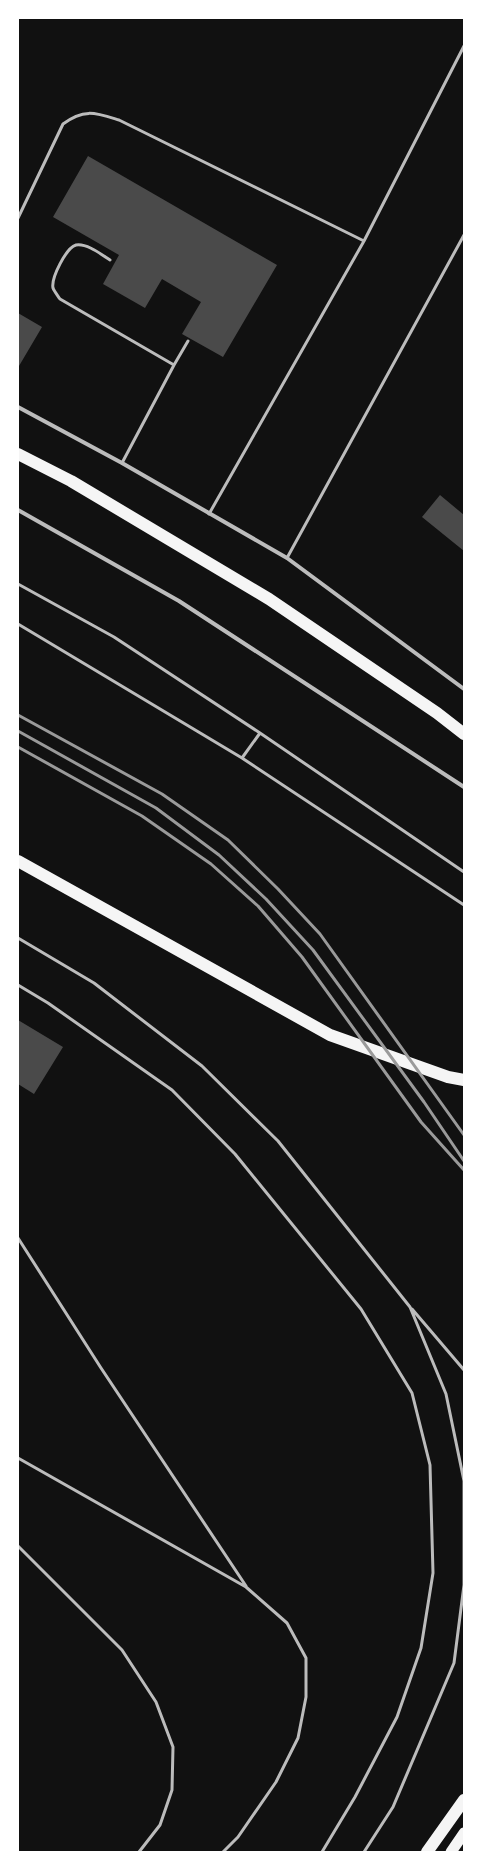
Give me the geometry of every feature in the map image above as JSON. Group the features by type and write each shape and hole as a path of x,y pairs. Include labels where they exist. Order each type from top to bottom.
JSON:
{"highway":[{"path":"18,454 71,481 269,599 437,713 464,734"},
{"path":"18,861 330,1035 448,1077 464,1080"},
{"path":"427,1852 464,1800"},
{"path":"451,1852 464,1833"}],"street":[{"path":"18,407 122,463 288,558 464,689"},
{"path":"18,510 180,601 464,787"}],"lane":[{"path":"209,514 364,241 464,46"},
{"path":"18,218 63,124 74,115 96,113 119,120 364,241"},
{"path":"288,558 464,235"},
{"path":"110,260 86,246 77,245 69,249 54,276 53,288 60,298 174,365"},
{"path":"122,463 188,341"},
{"path":"18,584 114,637 260,733 464,872"},
{"path":"18,624 242,758 464,905"},
{"path":"242,758 260,733"},
{"path":"18,938 94,983 202,1066 278,1141 410,1307 464,1370"},
{"path":"18,985 48,1002 172,1090 235,1154 360,1309 412,1393 430,1465 433,1573 421,1648 397,1717 355,1797 322,1852"},
{"path":"18,1238 101,1368 246,1587"},
{"path":"364,1852 393,1808 454,1663 464,1585 464,1481 446,1394 410,1307"},
{"path":"18,1458 246,1587 287,1623 306,1658 306,1697 298,1738 276,1782 238,1837 223,1852"},
{"path":"18,1546 122,1650 156,1702 173,1747 172,1790 160,1824 139,1852"}],"building":[{"path":"88,156 277,265 223,357 182,334 201,302 162,279 145,308 103,284 119,255 53,217"},
{"path":"18,313 42,327 19,366 18,365"},
{"path":"440,495 464,515 464,551 422,517"},
{"path":"18,1020 63,1047 34,1094 18,1084"}],"railway":[{"path":"18,715 162,794 228,840 278,889 320,934 464,1135"},
{"path":"18,731 156,808 219,855 266,899 313,950 424,1102 464,1161"},
{"path":"18,747 142,816 211,864 258,906 302,957 421,1122 464,1170"}]}
